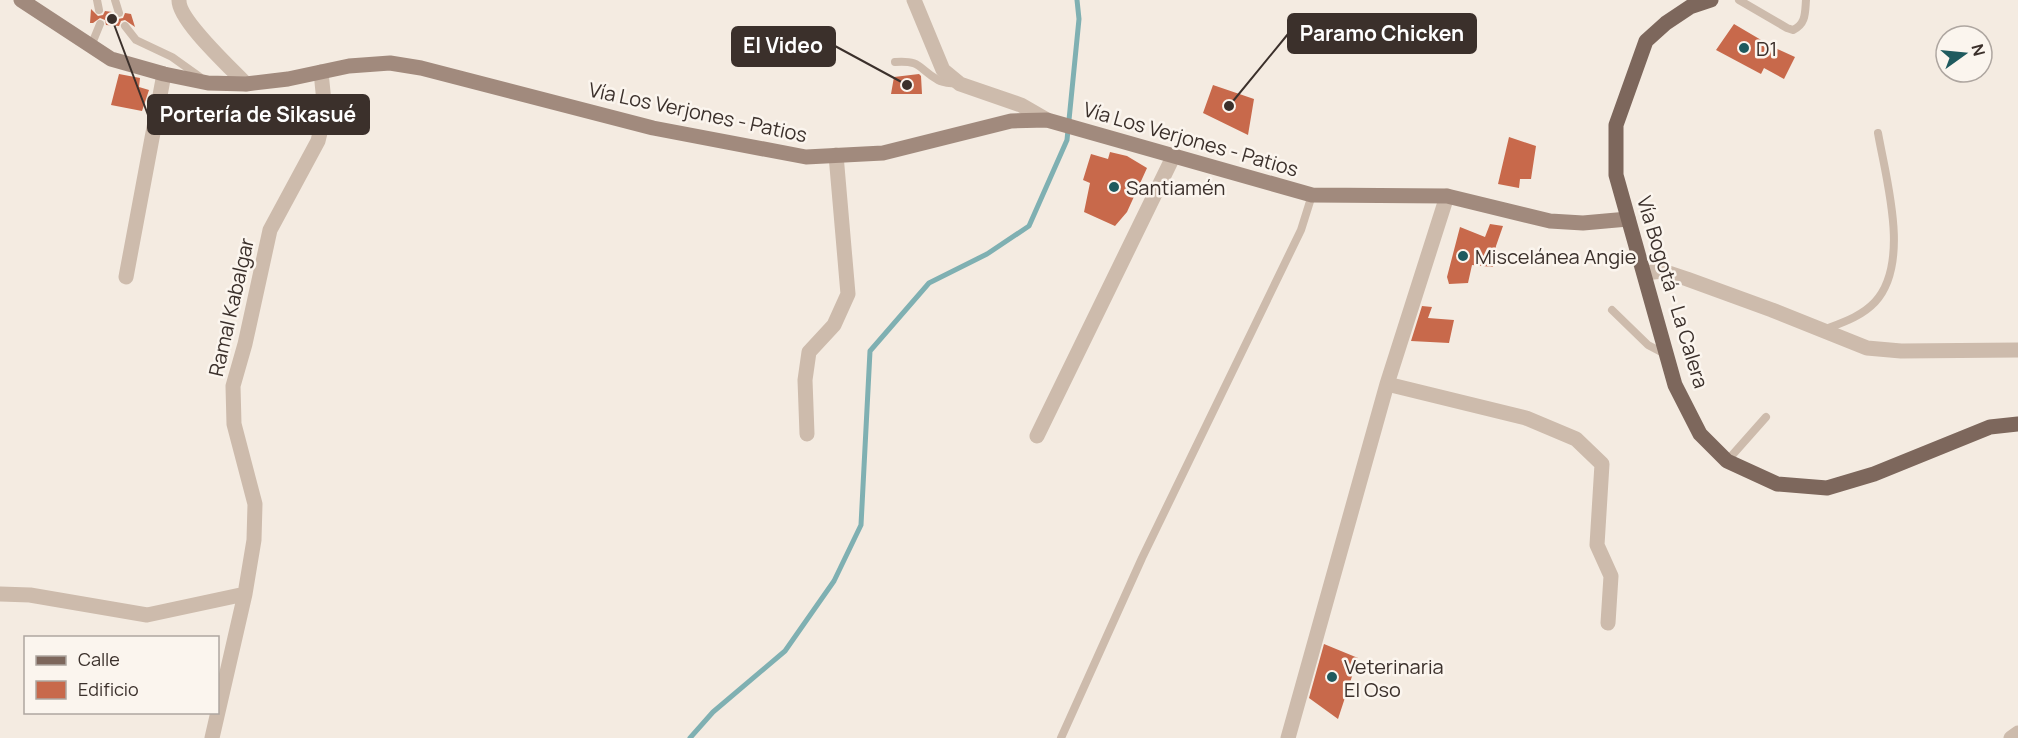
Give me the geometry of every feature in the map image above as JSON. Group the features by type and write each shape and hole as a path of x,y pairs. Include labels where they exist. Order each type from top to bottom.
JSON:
{"main road":[{"name":"Vía Bogotá - La Calera","path":"1712,0 1690,7 1674,17 1646,41 1616,125 1616,175 1675,385 1700,434 1727,461 1777,484 1827,488 1874,474 1990,427 2018,424"}],"street":[{"name":"Vía Los Verjones - Patios","path":"21,0 111,59 164,74 208,83 246,84 349,66 390,63 421,68 653,128 806,157 883,153 1011,121 1061,124 1312,195 1447,196 1550,221 1583,223 1628,219"},
{"path":"179,0 179,6 186,20 246,84"},
{"path":"914,0 944,70 960,84 1021,105 1061,124"},
{"name":"Ramal Kabalgar","path":"219,711 245,594 254,540 255,504 234,424 233,386 245,344 270,230 318,141 325,112 321,72"},
{"path":"126,277 164,74"},
{"path":"807,435 805,380 810,352 834,325 848,294 836,155"},
{"path":"1037,436 1174,155"},
{"path":"1288,738 1387,384 1447,196"},
{"path":"1644,273 1663,271 1687,279 1772,309 1867,348 1901,351 2018,350"},
{"path":"1387,384 1526,418 1576,439 1602,464 1597,545 1611,576 1608,623"},
{"path":"0,594 30,596 147,615 245,594"},
{"name":"Ramal Kabalgar","path":"213,738 218,714"},
{"path":"2011,738 2018,733"}],"lane":[{"path":"98,0 99,10"},
{"path":"115,0 119,13"},
{"path":"1739,0 1793,30 1800,27 1804,21 1806,0"},
{"path":"91,46 100,24"},
{"path":"125,26 136,40 172,57 208,83"},
{"path":"895,62 915,63 939,81 960,84"},
{"path":"1822,330 1857,316 1875,302 1890,276 1894,247 1891,210 1878,133"},
{"path":"1061,738 1142,558 1300,230 1312,195"},
{"path":"1612,310 1648,345 1667,355"},
{"path":"1727,461 1766,417"}],"building":[{"path":"91,9 98,16 103,15 105,11 112,12 118,19 123,18 125,13 131,14 135,27 125,20 121,21 119,26 106,25 105,20 100,18 90,23"},
{"name":"D1","path":"1734,24 1795,57 1784,79 1764,68 1761,74 1716,50"},
{"path":"119,74 140,78 139,87 149,90 142,111 111,105"},
{"path":"919,74 922,94 891,94 894,77"},
{"path":"1213,85 1254,99 1248,135 1203,113"},
{"path":"1509,137 1536,146 1531,179 1520,179 1519,188 1498,184"},
{"name":"Santiamén","path":"1110,152 1127,156 1147,168 1127,212 1115,226 1084,212 1090,183 1083,180 1091,154 1108,159"},
{"path":"1490,224 1503,226 1496,246 1493,267 1472,265 1468,283 1449,284 1447,277 1460,227 1485,237"},
{"path":"1422,306 1432,307 1428,318 1454,320 1449,343 1411,341"},
{"name":"Veterinaria El Oso","path":"1324,644 1358,658 1338,719 1309,698"}],"waterway":[{"path":"690,738 713,712 785,651 834,581 861,525 870,351 929,283 987,254 1029,226 1067,140 1079,19 1077,0"}],"place":[{"name":"Portería de Sikasué","path":"112,19"},
{"name":"D1","path":"1744,48"},
{"name":"El Video","path":"907,85"},
{"name":"Paramo Chicken","path":"1229,106"},
{"name":"Santiamén","path":"1114,187"},
{"name":"Miscelánea Angie","path":"1463,256"},
{"name":"Veterinaria El Oso","path":"1332,677"}]}
